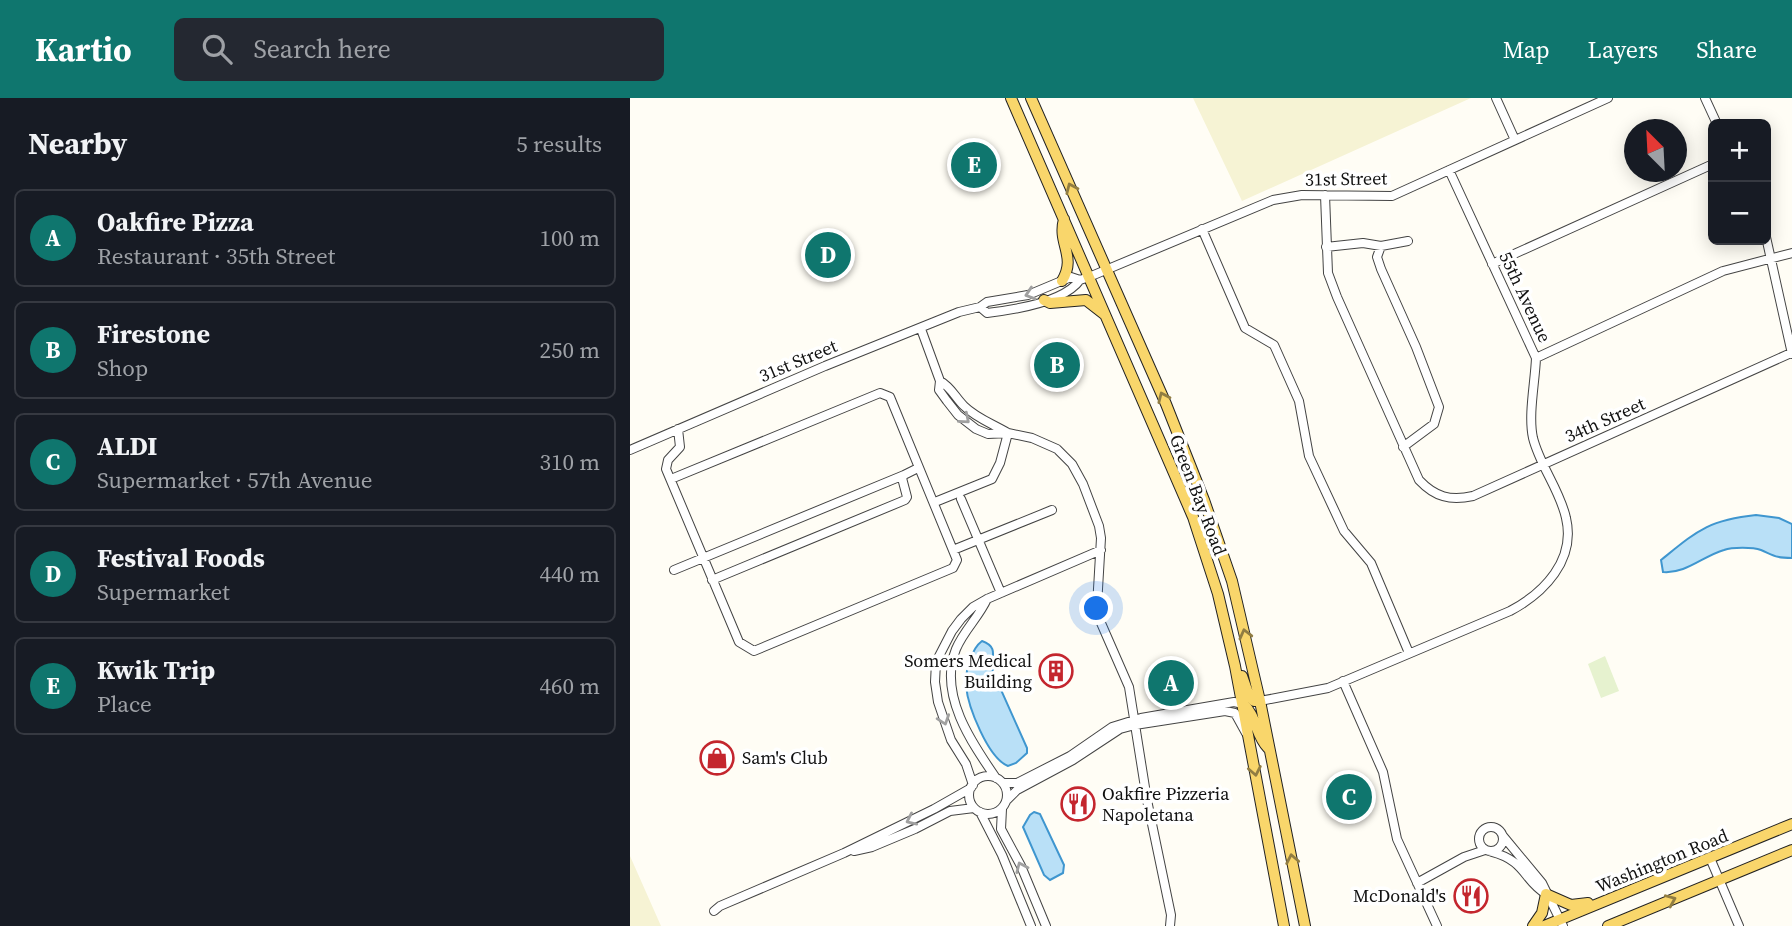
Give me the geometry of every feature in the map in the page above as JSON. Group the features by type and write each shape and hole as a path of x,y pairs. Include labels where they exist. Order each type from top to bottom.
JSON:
{"main road":[{"name":"Green Bay Road","path":"1011,98 1064,219 1084,278 1105,314 1193,517 1218,594 1235,666 1282,912 1282,926"},
{"name":"Green Bay Road","path":"1031,98 1166,404 1232,581 1261,701 1305,926"},
{"path":"1062,281 1068,266 1066,248 1060,232 1064,219"},
{"path":"1044,300 1050,303 1086,300 1105,314"},
{"path":"1235,666 1243,678 1250,698 1261,701"},
{"path":"1243,704 1251,712 1260,739 1270,750"},
{"name":"Washington Road","path":"1544,926 1562,923 1625,893 1792,824"},
{"path":"1608,926 1627,923 1719,880 1792,850"},
{"path":"1533,926 1542,913 1546,894 1566,904 1580,906 1606,896 1625,893"}],"street":[{"path":"1496,98 1515,140"},
{"name":"31st Street","path":"630,450 959,312 980,307 987,302 1028,295 1071,277 1084,278 1273,200 1302,195 1392,196 1608,98"},
{"path":"1705,98 1715,119"},
{"path":"1492,264 1708,166"},
{"name":"55th Avenue","path":"1409,653 1528,602 1547,584 1562,563 1567,541 1567,518 1533,440 1530,421 1536,358 1450,170"},
{"path":"1325,195 1328,273 1403,447 1434,424 1439,407 1381,269 1377,257 1381,246"},
{"path":"1202,229 1245,328 1274,345 1299,401 1309,456 1344,531 1371,563 1409,653 1328,688 1261,701"},
{"path":"1326,247 1363,243 1381,246 1408,241"},
{"path":"1768,245 1792,354"},
{"path":"1536,358 1723,271 1792,253"},
{"name":"31st Street","path":"980,307 987,313 1006,311 1074,288 1084,278"},
{"path":"921,329 940,381 948,385 963,405 978,417 1008,433 1032,438 1057,449 1072,464 1099,526 1101,550 1097,606 1101,623 1129,687 1171,915 1170,926"},
{"name":"34th Street","path":"1403,447 1419,480 1429,491 1440,497 1458,499 1474,496 1792,354"},
{"path":"671,479 880,393 890,397 957,560 953,568 754,651 739,642 666,469 668,460 680,447 678,429"},
{"path":"934,502 992,479 1000,463 1008,433"},
{"path":"674,570 918,468"},
{"path":"712,580 905,500 908,497 902,478 904,475"},
{"path":"961,499 1001,593"},
{"path":"953,550 1052,510"},
{"path":"1031,926 1002,855 970,798 972,786 966,764 951,740 938,702 936,662 961,619 973,607 987,598 1101,550"},
{"path":"987,598 956,649 950,665 951,680 953,696 967,733 1000,781 1007,800"},
{"path":"1343,681 1383,772 1393,829 1437,926"},
{"path":"714,911 934,809 983,777 1017,783 1070,756 1099,734 1135,722 1234,702 1243,704"},
{"path":"844,853 872,847 950,811 977,810 992,814 1002,808 1017,790 1135,722 1225,711 1235,713 1248,736"},
{"path":"1002,808 1001,829 1021,866 1046,926"},
{"path":"1464,857 1484,829 1499,829 1535,872 1562,923"},
{"path":"1417,883 1464,857 1501,846 1503,836"},
{"path":"1478,838 1480,845 1489,851 1504,855 1518,864 1539,890 1546,894"},
{"path":"1710,858 1739,926"}],"shaded area":[{"path":"1193,98 1471,98 1242,201"},
{"path":"630,856 661,926 630,926"}],"green space":[{"path":"1605,656 1619,691 1601,698 1588,664"}],"water":[{"path":"1756,515 1779,518 1792,524 1792,558 1782,558 1757,549 1732,548 1687,568 1663,572 1661,560 1694,534 1726,520"},
{"path":"982,641 993,650 993,672 1027,748 1027,753 1008,766 986,743 975,718 966,686 972,655"},
{"path":"1034,812 1040,814 1064,865 1063,873 1050,880 1044,875 1023,827"}],"place":[{"name":"Kwik Trip","path":"974,165"},
{"name":"Festival Foods","path":"828,255"},
{"name":"Firestone","path":"1057,365"},
{"name":"Somers Medical Building","path":"1056,671"},
{"name":"Oakfire Pizza","path":"1171,683"},
{"name":"Sam's Club","path":"717,758"},
{"name":"ALDI","path":"1349,797"},
{"name":"Oakfire Pizzeria Napoletana","path":"1078,804"},
{"name":"McDonald's","path":"1471,896"}]}
